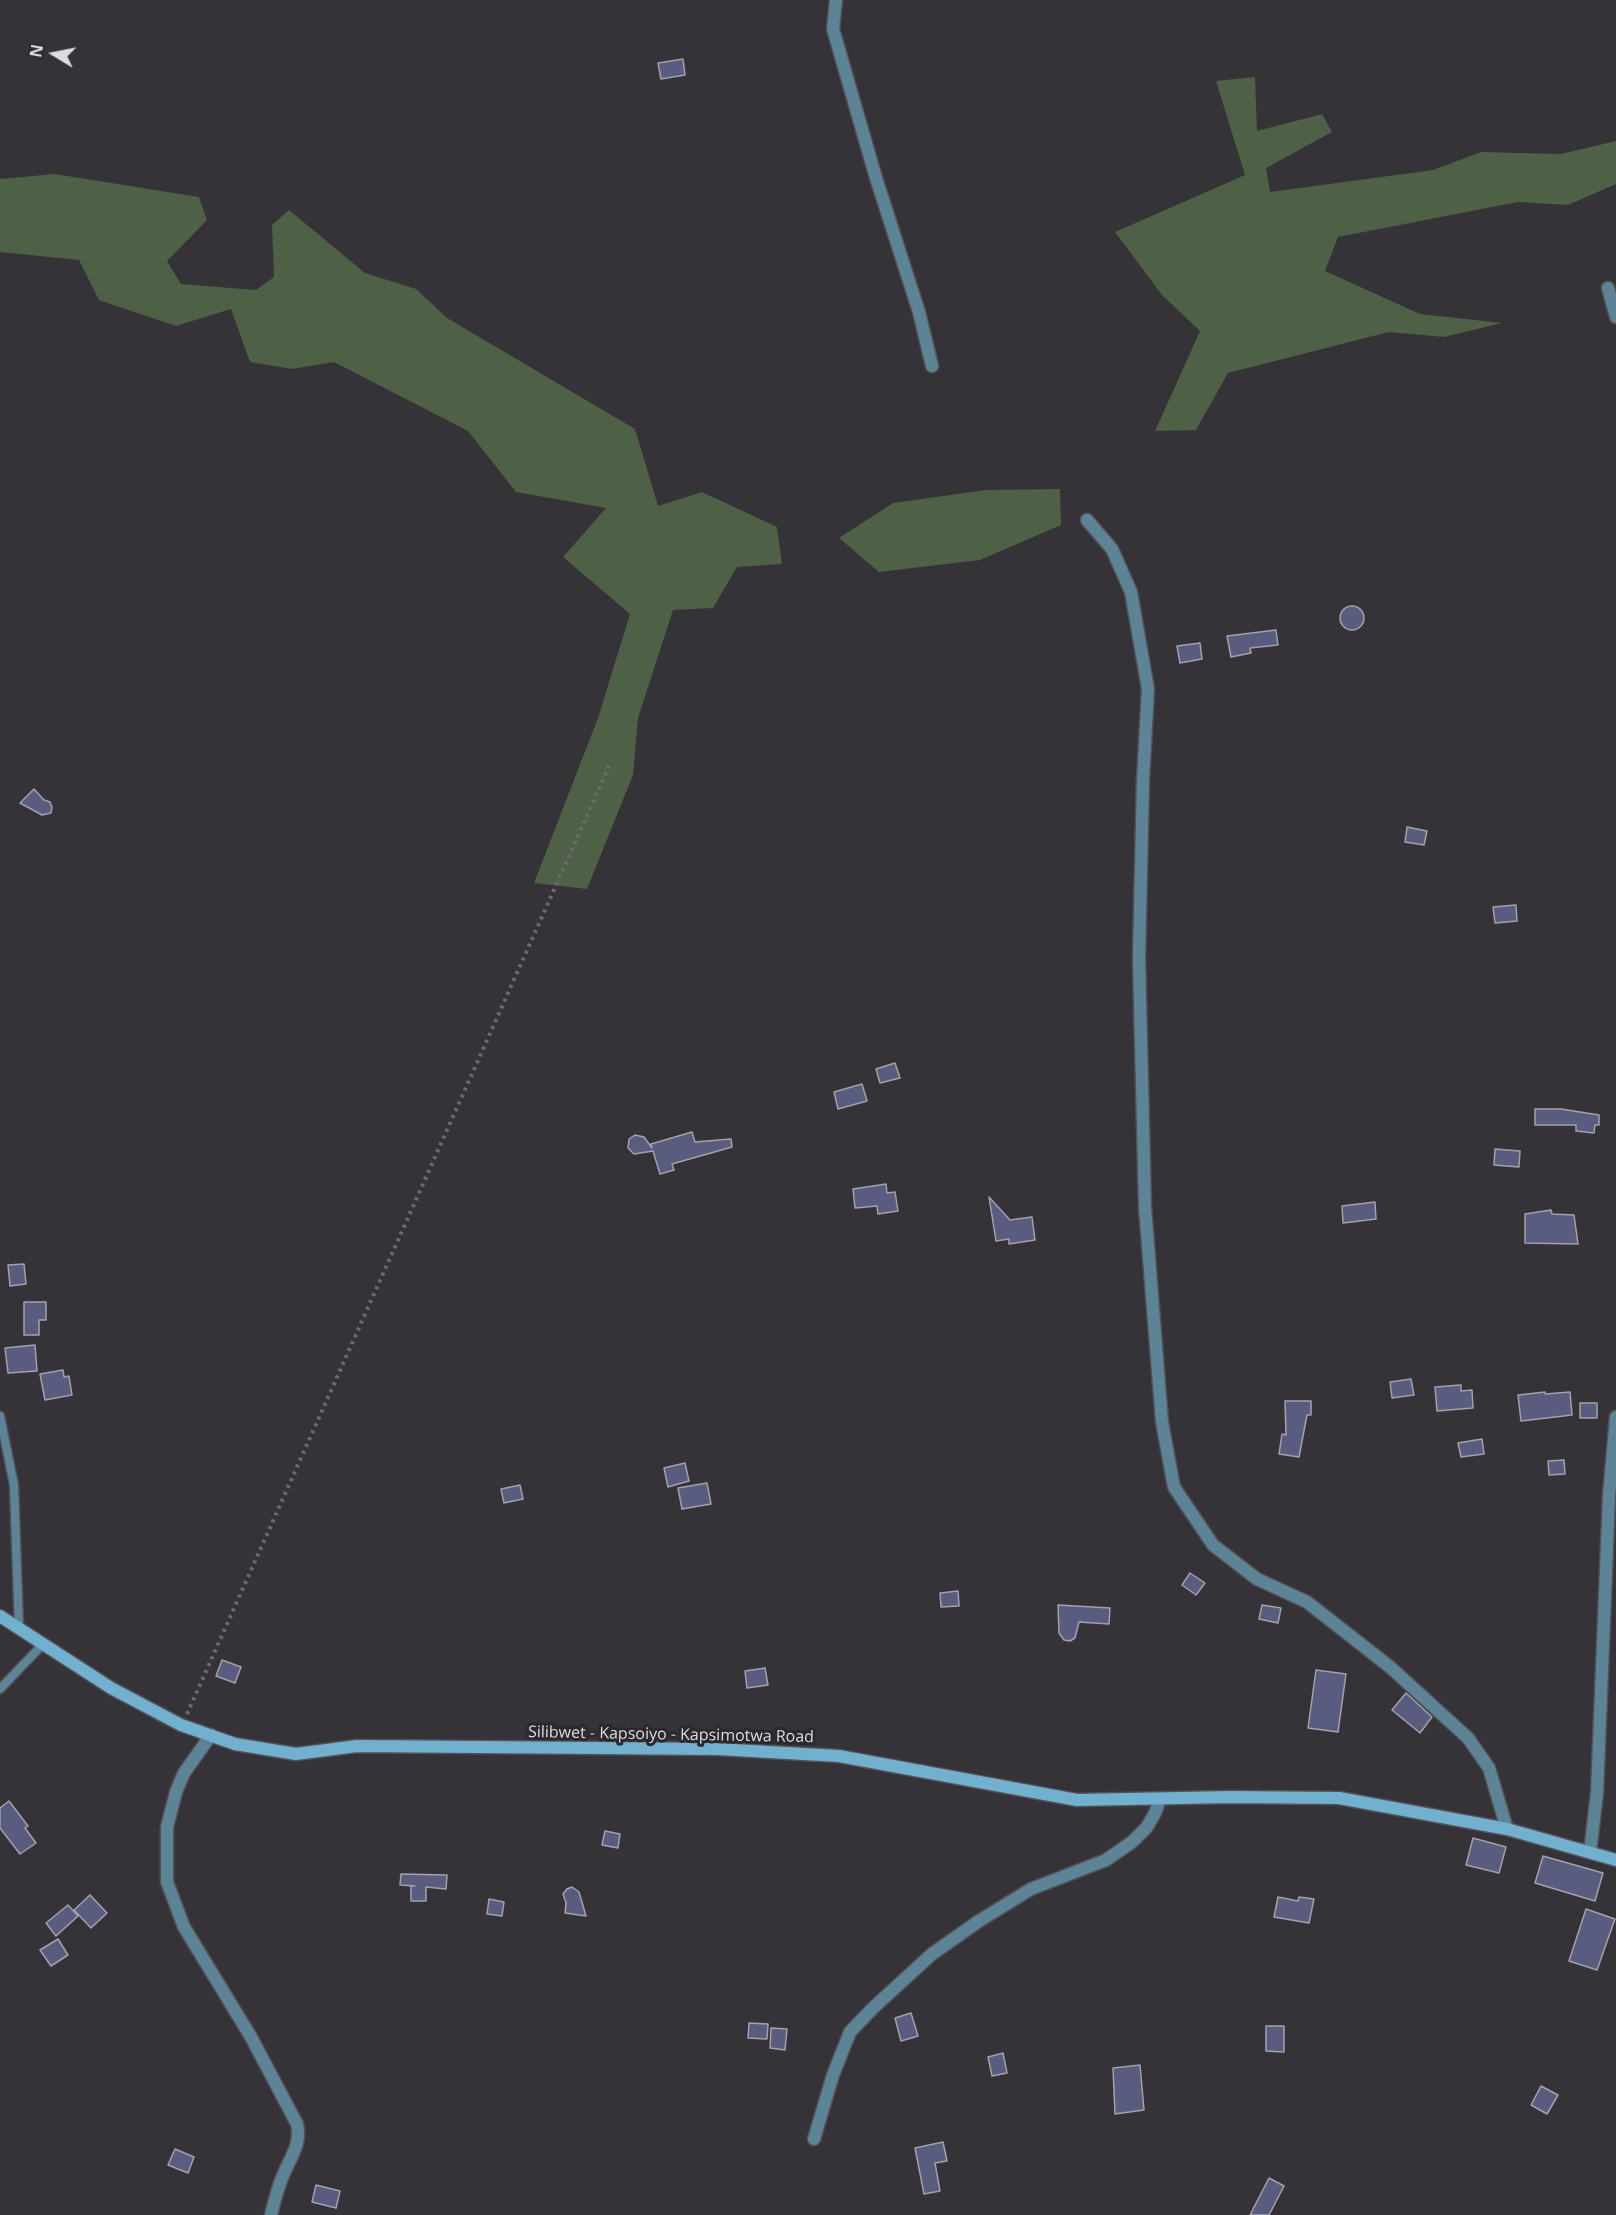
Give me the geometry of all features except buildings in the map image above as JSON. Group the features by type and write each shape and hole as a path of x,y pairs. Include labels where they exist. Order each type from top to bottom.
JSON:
{"street":[{"path":"836,0 833,29 876,178 919,312 932,366"},
{"path":"1608,288 1616,317"},
{"path":"1087,520 1112,549 1131,592 1148,689 1143,780 1139,959 1145,1207 1162,1422 1174,1487 1214,1545 1257,1579 1307,1602 1390,1667 1468,1738 1489,1768 1507,1829"},
{"path":"1590,1852 1597,1793 1609,1496 1616,1417"},
{"name":"Silibwet - Kapsoiyo - Kapsimotwa Road","path":"0,1617 111,1688 182,1725 236,1744 296,1754 357,1746 717,1749 839,1756 1077,1800 1230,1797 1339,1798 1507,1829 1616,1860"},
{"path":"211,1735 184,1773 176,1792 167,1827 166,1882 184,1927 251,2037 297,2124 299,2134 297,2146 282,2178 271,2215"},
{"path":"814,2139 833,2075 850,2032 873,2008 932,1954 979,1921 1031,1889 1106,1860 1131,1842 1147,1827 1160,1799"}],"lane":[{"path":"0,1416 14,1485 19,1628"},
{"path":"0,1689 43,1644"}],"path":[{"path":"182,1725 610,764"}],"green space":[{"path":"1255,77 1257,131 1322,114 1332,132 1266,168 1270,192 1433,170 1481,152 1561,154 1616,141 1616,184 1568,205 1518,202 1338,237 1325,271 1420,314 1502,323 1444,337 1389,332 1228,373 1196,430 1155,431 1200,331 1162,295 1115,232 1245,175 1216,81"},
{"path":"55,174 199,197 207,220 167,261 181,284 256,290 274,277 272,225 289,210 365,273 416,289 447,318 635,429 658,506 702,492 777,527 782,564 737,567 713,608 673,610 638,718 633,775 587,889 534,883 598,718 630,614 563,557 606,508 516,492 468,431 334,362 292,369 250,362 231,309 176,326 99,300 79,260 0,252 0,179"},
{"path":"1060,489 1061,525 980,560 879,572 839,538 893,503 986,490"}]}
